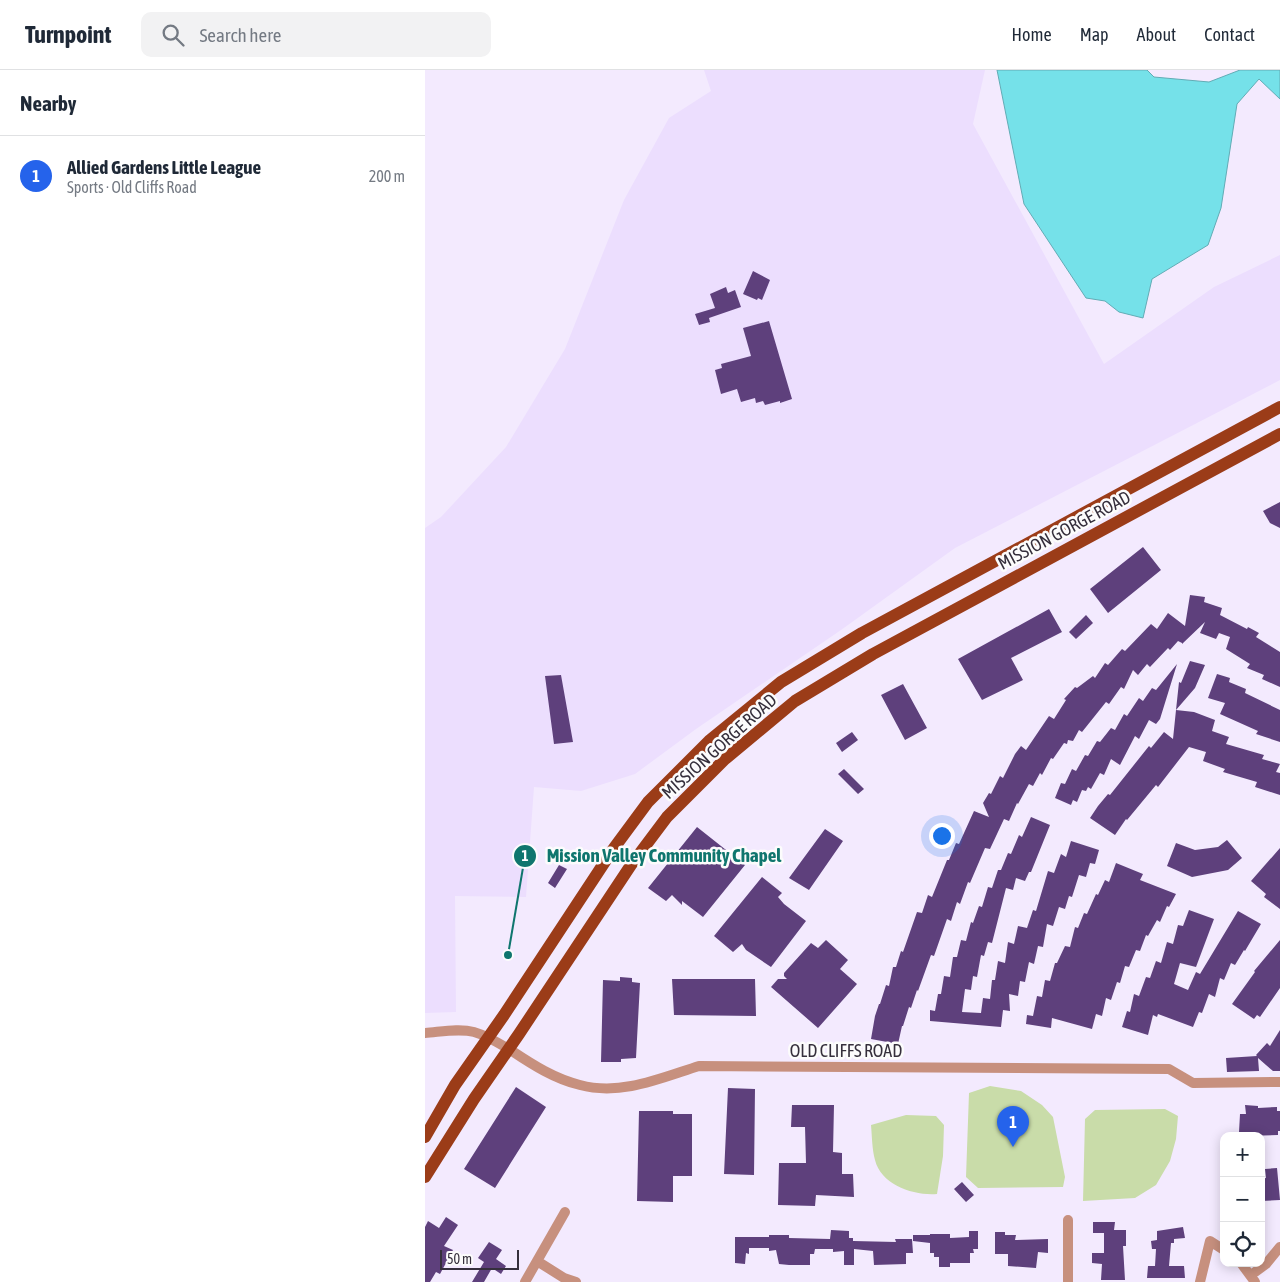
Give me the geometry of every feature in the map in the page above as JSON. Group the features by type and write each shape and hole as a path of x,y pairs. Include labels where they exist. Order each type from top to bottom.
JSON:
{"main road":[{"name":"MISSION GORGE ROAD","path":"425,1137 455,1085 614,848 648,802 709,741 781,682 862,633 1280,407"},
{"name":"MISSION GORGE ROAD","path":"425,1177 474,1098 509,1050 631,865 667,817 724,760 795,702 873,654 1280,434"}],"street":[{"name":"OLD CLIFFS ROAD","path":"425,1034 454,1031 473,1032 488,1037 544,1071 580,1085 603,1088 637,1086 699,1066 1169,1069 1193,1083 1280,1082"},
{"path":"525,1282 565,1212"},
{"path":"1068,1220 1068,1282"},
{"path":"1200,1282 1210,1241 1220,1247"},
{"path":"1244,1267 1253,1279 1280,1247"},
{"path":"537,1261 564,1278 576,1282"}],"shaded area":[{"path":"704,70 985,70 973,124 1104,364 1214,287 1280,255 1280,380 955,548 841,630 696,729 635,774 581,791 534,787 526,897 455,896 456,1012 425,1013 425,528 441,517 506,447 565,349 624,200 669,118 711,91"}],"green space":[{"path":"990,1086 1021,1091 1042,1105 1053,1117 1065,1177 1063,1187 978,1188 966,1177 969,1093"},
{"path":"1165,1109 1178,1116 1176,1139 1170,1161 1156,1185 1135,1198 1083,1201 1085,1119 1095,1110"},
{"path":"906,1115 936,1116 944,1125 943,1156 937,1194 909,1191 891,1182 878,1169 875,1160 871,1125"}],"water":[{"path":"997,70 1147,70 1154,77 1209,82 1240,70 1280,70 1280,99 1259,79 1237,104 1221,208 1208,245 1152,279 1143,318 1119,312 1105,301 1086,298 1024,204"}],"building":[{"path":"753,271 770,280 762,300 758,298 757,300 743,294"},
{"path":"726,287 728,293 735,290 741,307 709,318 710,322 699,325 695,314 715,308 710,294"},
{"path":"769,321 792,399 765,405 763,401 756,403 755,398 741,402 737,389 721,394 715,370 722,368 721,364 751,356 743,328"},
{"path":"1280,502 1280,528 1270,523 1263,511"},
{"path":"1143,547 1161,570 1108,613 1090,589"},
{"path":"1190,595 1205,597 1204,602 1222,608 1220,615 1259,633 1256,637 1280,652 1280,687 1262,679 1264,675 1247,668 1250,664 1226,649 1230,637 1219,633 1216,639 1200,633 1205,622 1182,644 1178,641 1170,650 1168,648 1150,667 1147,664 1138,675 1133,670 1124,689 1121,687 1109,704 1106,702 1082,732 1079,730 1073,741 1068,740 1067,744 1064,743 1053,759 1051,758 1042,775 1040,773 1033,786 1029,784 1017,803 1009,821 1004,819 990,849 985,848 970,883 968,882 960,904 957,902 951,921 947,919 934,956 931,955 911,1008 909,1007 898,1044 871,1039 879,1004 886,985 889,986 893,967 896,967 901,951 903,952 917,912 922,913 928,895 932,897 947,860 949,860 956,843 959,844 974,811 989,817 983,803 989,793 991,794 1000,776 1003,778 1021,746 1026,750 1049,716 1054,719 1066,700 1064,699 1075,687 1077,688 1093,676 1095,678 1105,663 1108,665 1122,649 1125,651 1151,624 1157,629 1168,613 1185,626"},
{"path":"1049,609 1062,632 1011,658 1023,680 982,700 958,659"},
{"path":"1086,615 1093,623 1076,639 1069,632"},
{"path":"1190,661 1205,665 1195,688 1176,710 1179,682 1181,683"},
{"path":"1177,664 1160,719 1156,724 1149,720 1139,739 1135,736 1120,765 1111,759 1104,775 1100,773 1091,789 1088,787 1086,791 1082,790 1077,802 1073,800 1071,805 1055,798 1061,783 1065,784 1072,769 1076,771 1085,755 1088,756 1097,741 1100,742 1111,728 1115,730 1124,714 1127,716 1139,698 1143,701 1152,688 1156,690"},
{"path":"1217,674 1230,678 1229,682 1246,689 1245,693 1280,710 1280,742 1256,734 1258,731 1220,714 1225,703 1208,698"},
{"path":"561,675 573,742 554,744 545,676"},
{"path":"903,684 927,728 905,740 881,695"},
{"path":"1176,710 1194,712 1215,720 1212,731 1229,737 1226,744 1264,755 1262,759 1280,764 1276,772 1280,773 1280,795 1255,787 1257,782 1223,772 1225,769 1203,761 1206,752 1189,747 1158,787 1156,785 1126,819 1115,835 1090,818 1149,746 1151,748 1164,732 1173,739"},
{"path":"852,732 858,740 842,752 836,743"},
{"path":"844,769 864,789 858,794 838,774"},
{"path":"1031,817 1050,825 1031,872 1029,872 1025,881 1016,878 1013,890 1006,888 992,943 988,942 984,956 981,955 977,977 973,976 971,990 965,989 962,1012 981,1013 983,998 990,999 992,980 995,980 998,961 1005,963 1008,942 1014,944 1018,926 1027,928 1033,910 1036,911 1048,871 1054,873 1061,854 1066,857 1071,841 1099,850 1095,864 1090,863 1086,877 1079,875 1072,897 1069,896 1065,909 1059,907 1053,926 1047,924 1043,947 1038,946 1034,964 1029,962 1025,982 1020,981 1018,996 1009,994 1010,1011 1003,1010 1001,1027 930,1021 930,1010 935,1011 938,994 941,994 944,976 950,977 953,957 957,957 961,940 966,941 971,922 973,923 979,906 982,907 988,887 992,888 998,870 1001,870 1008,853 1011,854 1019,835 1022,837"},
{"path":"697,827 745,865 703,917 682,901 682,905 672,895 666,901 648,888"},
{"path":"825,829 843,841 809,890 789,878"},
{"path":"1227,840 1242,858 1228,870 1192,877 1167,866 1176,843 1195,850 1218,847"},
{"path":"1280,848 1280,909 1264,897 1266,894 1251,881"},
{"path":"1116,863 1143,874 1140,880 1176,894 1169,907 1167,906 1160,922 1157,920 1148,936 1146,935 1140,951 1136,950 1129,967 1125,966 1120,983 1117,982 1111,1000 1106,998 1102,1016 1096,1014 1092,1029 1052,1018 1051,1028 1026,1024 1027,1015 1033,1016 1037,996 1042,997 1045,980 1050,981 1055,963 1057,963 1065,946 1070,947 1075,927 1078,928 1084,913 1087,914 1105,880 1109,882"},
{"path":"559,865 567,869 555,888 548,883"},
{"path":"762,877 782,893 778,897 784,904 806,921 771,967 746,950 742,944 733,952 714,936"},
{"path":"1189,910 1214,919 1196,967 1180,963 1174,984 1188,990 1196,972 1200,974 1238,911 1261,924 1235,965 1231,963 1224,980 1220,978 1215,997 1209,994 1202,1013 1199,1012 1193,1027 1158,1014 1157,1017 1153,1015 1148,1035 1122,1027 1127,1011 1130,1012 1134,994 1139,996 1146,977 1150,978 1156,961 1161,963 1167,942 1173,944 1178,925 1183,926"},
{"path":"826,940 848,960 840,969 857,984 818,1028 771,987 778,979 787,979 784,973 811,943 818,948"},
{"path":"1280,940 1280,988 1260,1017 1257,1015 1254,1019 1232,1004 1254,971"},
{"path":"620,977 632,978 632,982 640,983 636,1058 621,1059 621,1062 601,1062 603,980 620,981"},
{"path":"672,979 755,979 756,1016 674,1015"},
{"path":"1280,1030 1280,1071 1273,1071 1258,1058 1259,1071 1227,1072 1226,1058 1257,1056 1267,1043 1270,1046"},
{"path":"516,1087 546,1107 495,1188 464,1169"},
{"path":"728,1088 755,1089 754,1175 724,1174"},
{"path":"792,1105 834,1105 833,1152 842,1153 842,1174 853,1174 854,1197 816,1195 815,1206 778,1205 779,1163 806,1163 805,1127 791,1127"},
{"path":"1245,1105 1258,1106 1258,1108 1277,1107 1277,1111 1280,1111 1280,1131 1278,1131 1278,1135 1265,1135 1265,1132 1239,1132 1240,1114 1246,1114"},
{"path":"639,1111 673,1111 673,1114 692,1114 692,1176 673,1176 673,1202 637,1201"},
{"path":"1277,1168 1280,1200 1265,1201 1265,1169"},
{"path":"962,1182 974,1195 966,1202 954,1189"},
{"path":"446,1217 458,1225 444,1246 453,1250 440,1274 436,1272 430,1282 425,1282 425,1227 428,1221 439,1228"},
{"path":"1093,1222 1115,1222 1114,1230 1126,1230 1126,1246 1123,1246 1125,1280 1101,1280 1102,1264 1092,1263 1092,1253 1104,1253 1104,1233 1093,1233"},
{"path":"1183,1227 1185,1238 1174,1239 1174,1243 1171,1243 1169,1266 1184,1266 1185,1278 1147,1278 1148,1266 1155,1266 1156,1249 1152,1249 1151,1241 1157,1240 1157,1231"},
{"path":"831,1230 849,1231 849,1238 853,1238 853,1241 896,1242 895,1239 912,1239 913,1253 906,1253 906,1264 874,1265 873,1251 854,1249 854,1265 844,1265 844,1251 833,1252 833,1249 815,1249 814,1254 810,1254 810,1265 789,1265 779,1264 776,1250 769,1251 769,1248 749,1248 749,1254 746,1253 745,1264 735,1263 735,1237 789,1235 789,1238 830,1239"},
{"path":"969,1231 978,1231 978,1249 973,1249 974,1253 970,1253 970,1263 950,1263 950,1267 939,1267 939,1257 934,1257 934,1253 930,1253 930,1243 913,1241 913,1235 950,1234 950,1238 969,1237"},
{"path":"995,1232 1005,1232 1005,1235 1016,1235 1015,1240 1048,1239 1048,1253 1038,1252 1036,1268 1008,1266 1008,1254 995,1254"},
{"path":"489,1242 502,1250 496,1259 506,1266 501,1274 492,1268 484,1282 472,1282 484,1262 478,1258"}],"place":[{"name":"Mission Valley Community Chapel","path":"508,955"},
{"name":"Allied Gardens Little League","path":"1013,1147"}]}
